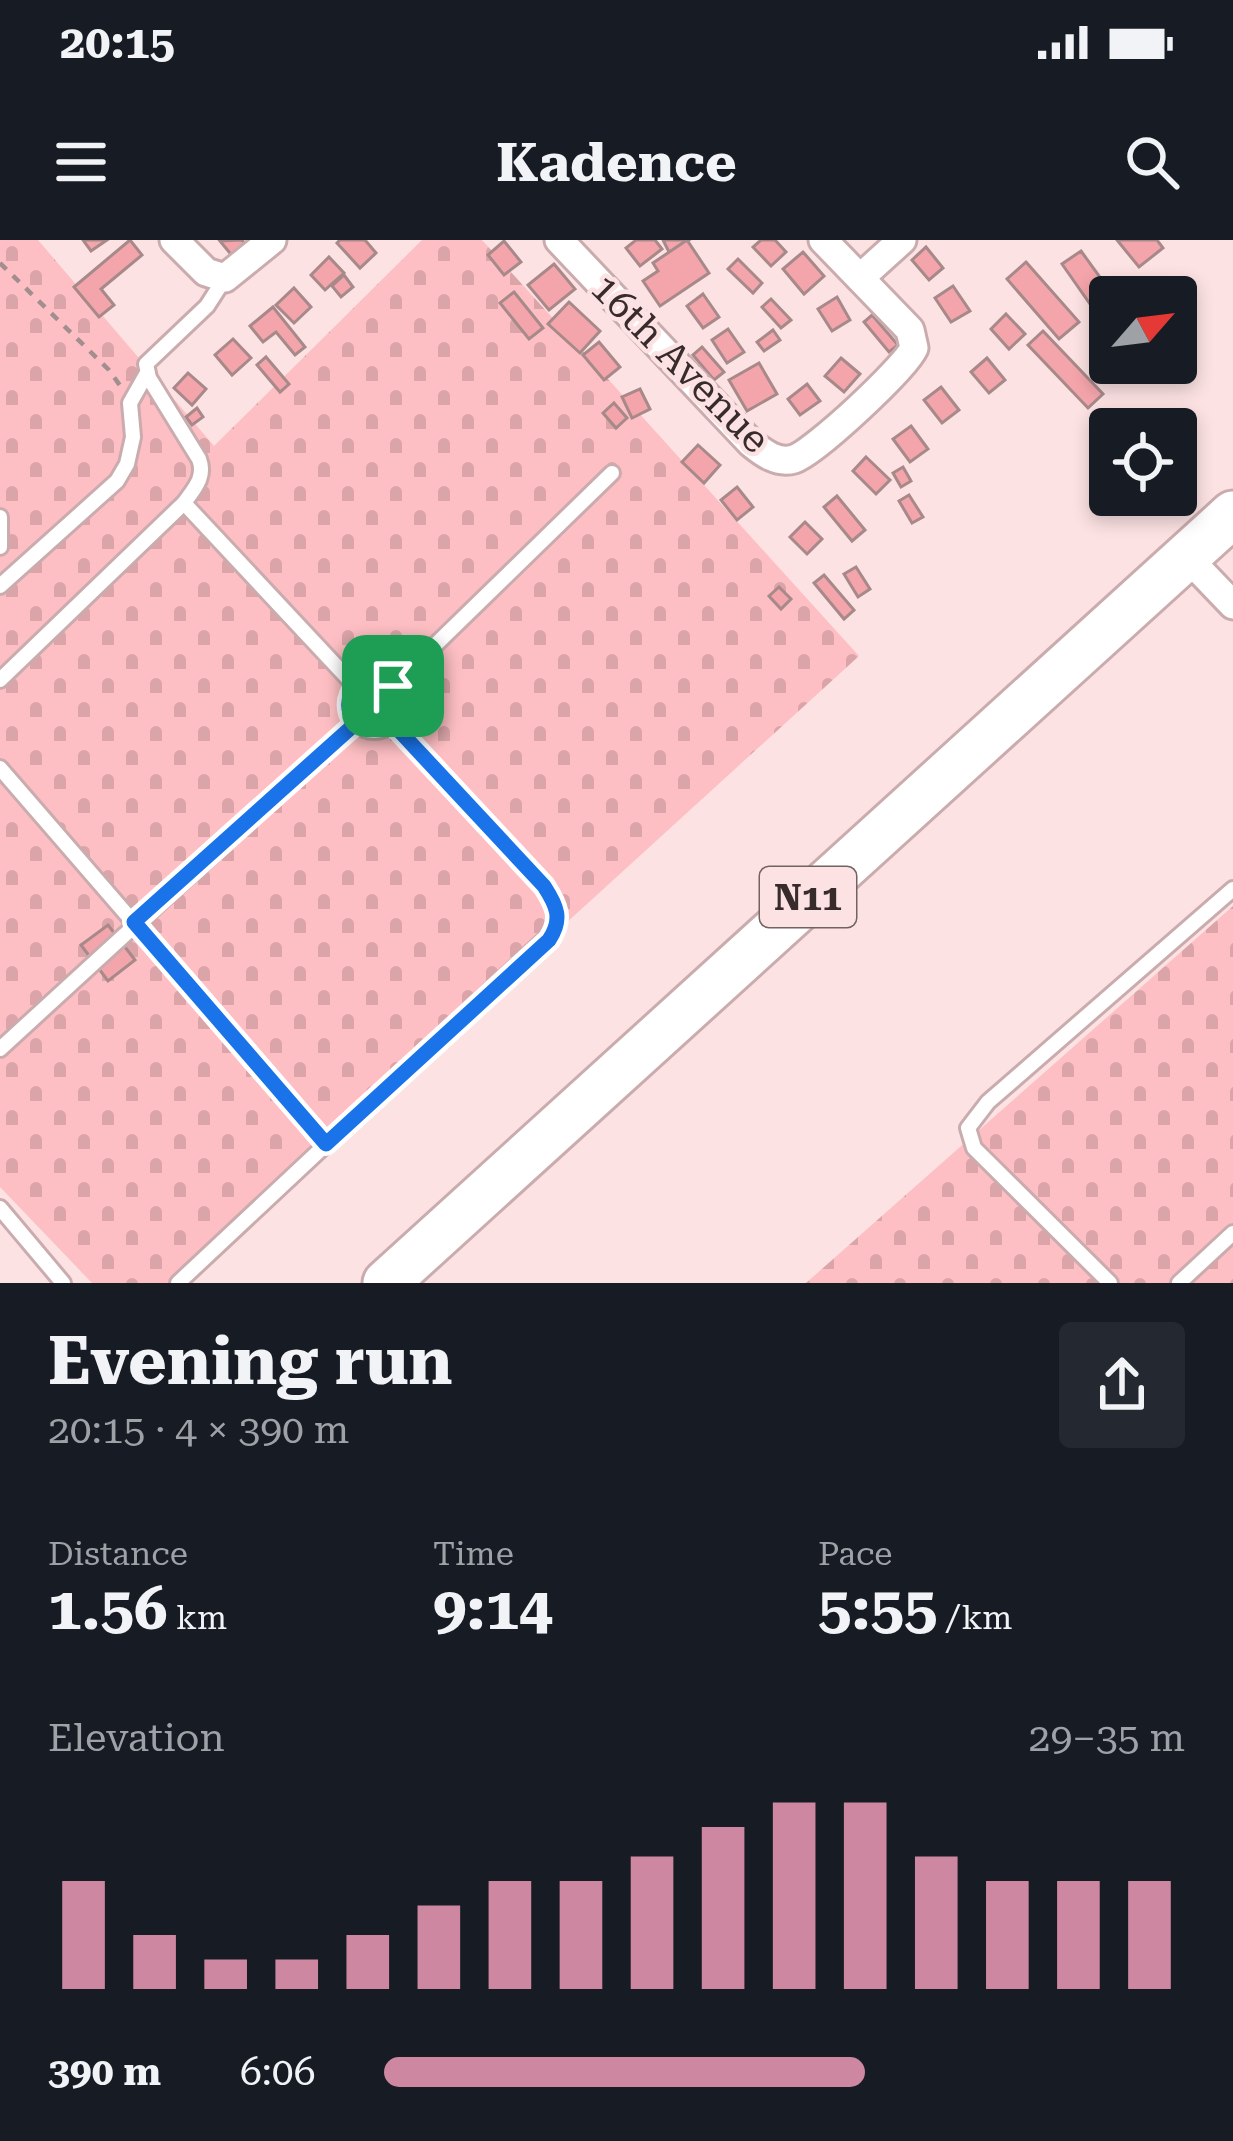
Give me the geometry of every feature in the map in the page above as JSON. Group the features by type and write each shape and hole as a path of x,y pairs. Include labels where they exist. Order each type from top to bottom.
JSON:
{"highway":[{"name":"N11","path":"386,1283 1233,514"}],"street":[{"path":"174,240 206,272 225,278 272,240"},
{"name":"16th Avenue","path":"559,240 751,443 772,458 788,460 808,451 891,378 914,348 910,330 824,240"},
{"path":"860,278 902,240"},
{"path":"1187,556 1233,605"}],"lane":[{"path":"0,586 117,482 133,437 130,403 147,373 149,358 207,306 225,278"},
{"path":"0,680 184,503 200,479 202,468 147,373"},
{"path":"393,686 612,473"},
{"path":"184,503 355,686"},
{"path":"0,517 0,547"},
{"path":"374,678 393,686 401,705 393,724 374,732 355,724 347,705 355,686 374,678"},
{"path":"0,1048 355,724"},
{"path":"178,1283 549,940 558,923 557,909 544,886 393,724"},
{"path":"0,768 326,1144"},
{"path":"1110,1283 974,1148 968,1128 988,1102 1233,889"},
{"path":"0,1208 63,1283"},
{"path":"1179,1283 1233,1233"}],"path":[{"path":"0,262 109,370 130,403"}],"green space":[{"path":"0,240 38,240 214,446 422,240 482,240 859,656 171,1283 92,1283 0,1187"},
{"path":"1233,906 1233,1283 806,1283"}],"building":[{"path":"83,240 107,240 91,251"},
{"path":"130,240 142,255 101,289 114,305 99,317 74,287"},
{"path":"242,240 247,246 234,258 220,241"},
{"path":"365,240 376,253 360,268 337,243"},
{"path":"636,240 655,240 662,249 640,266 626,248"},
{"path":"663,240 689,240 670,254"},
{"path":"687,240 709,273 660,306 643,281 658,271 653,263"},
{"path":"761,240 775,240 786,252 771,266 753,247"},
{"path":"1117,240 1157,240 1163,248 1139,267"},
{"path":"504,241 521,262 504,275 488,255"},
{"path":"926,247 943,268 929,280 912,260"},
{"path":"1081,251 1099,276 1089,276 1089,303 1062,264"},
{"path":"803,252 824,276 804,294 783,269"},
{"path":"329,257 344,273 325,290 311,275"},
{"path":"738,259 762,283 753,293 728,269"},
{"path":"1026,262 1079,322 1059,339 1007,279"},
{"path":"554,264 575,289 549,310 528,285"},
{"path":"344,275 353,287 341,297 332,286"},
{"path":"953,286 970,311 951,322 935,298"},
{"path":"294,288 311,307 294,323 276,305"},
{"path":"514,292 543,328 529,339 500,303"},
{"path":"703,294 719,317 703,328 687,306"},
{"path":"837,297 850,320 832,331 818,309"},
{"path":"771,299 791,320 781,328 762,307"},
{"path":"569,302 600,331 580,353 548,324"},
{"path":"273,307 305,347 295,355 276,332 263,342 250,326"},
{"path":"1006,314 1025,334 1009,349 991,329"},
{"path":"872,315 898,345 889,352 864,322"},
{"path":"728,329 744,352 727,363 712,340"},
{"path":"773,330 780,340 764,351 757,342"},
{"path":"1043,331 1103,394 1088,408 1028,345"},
{"path":"233,339 251,358 232,375 215,355"},
{"path":"599,342 620,367 604,380 583,355"},
{"path":"702,347 724,372 714,380 693,355"},
{"path":"266,357 289,384 280,392 257,365"},
{"path":"841,358 860,374 844,392 825,376"},
{"path":"987,358 1005,380 989,393 971,372"},
{"path":"759,363 777,394 747,411 729,380"},
{"path":"188,373 206,389 192,405 174,388"},
{"path":"807,384 820,401 800,415 788,399"},
{"path":"941,387 959,410 942,423 924,400"},
{"path":"640,389 650,409 632,418 622,397"},
{"path":"614,403 627,418 616,428 603,413"},
{"path":"197,408 203,417 192,425 186,417"},
{"path":"911,426 928,449 910,462 893,439"},
{"path":"698,445 720,465 704,483 682,462"},
{"path":"866,457 890,480 876,494 853,471"},
{"path":"903,467 911,481 901,487 893,473"},
{"path":"737,487 753,507 737,520 721,500"},
{"path":"909,495 923,517 912,523 899,501"},
{"path":"837,496 865,530 852,541 824,507"},
{"path":"805,522 822,539 807,554 790,537"},
{"path":"856,567 870,589 858,597 844,574"},
{"path":"824,575 854,610 844,619 814,583"},
{"path":"779,587 791,599 781,609 769,596"},
{"path":"108,925 135,960 108,981 81,945"}],"route":[{"path":"374,678 393,686 401,705 393,724 544,886 557,909 558,923 549,940 326,1144 134,922 355,724 347,705 355,686 374,678"}]}
